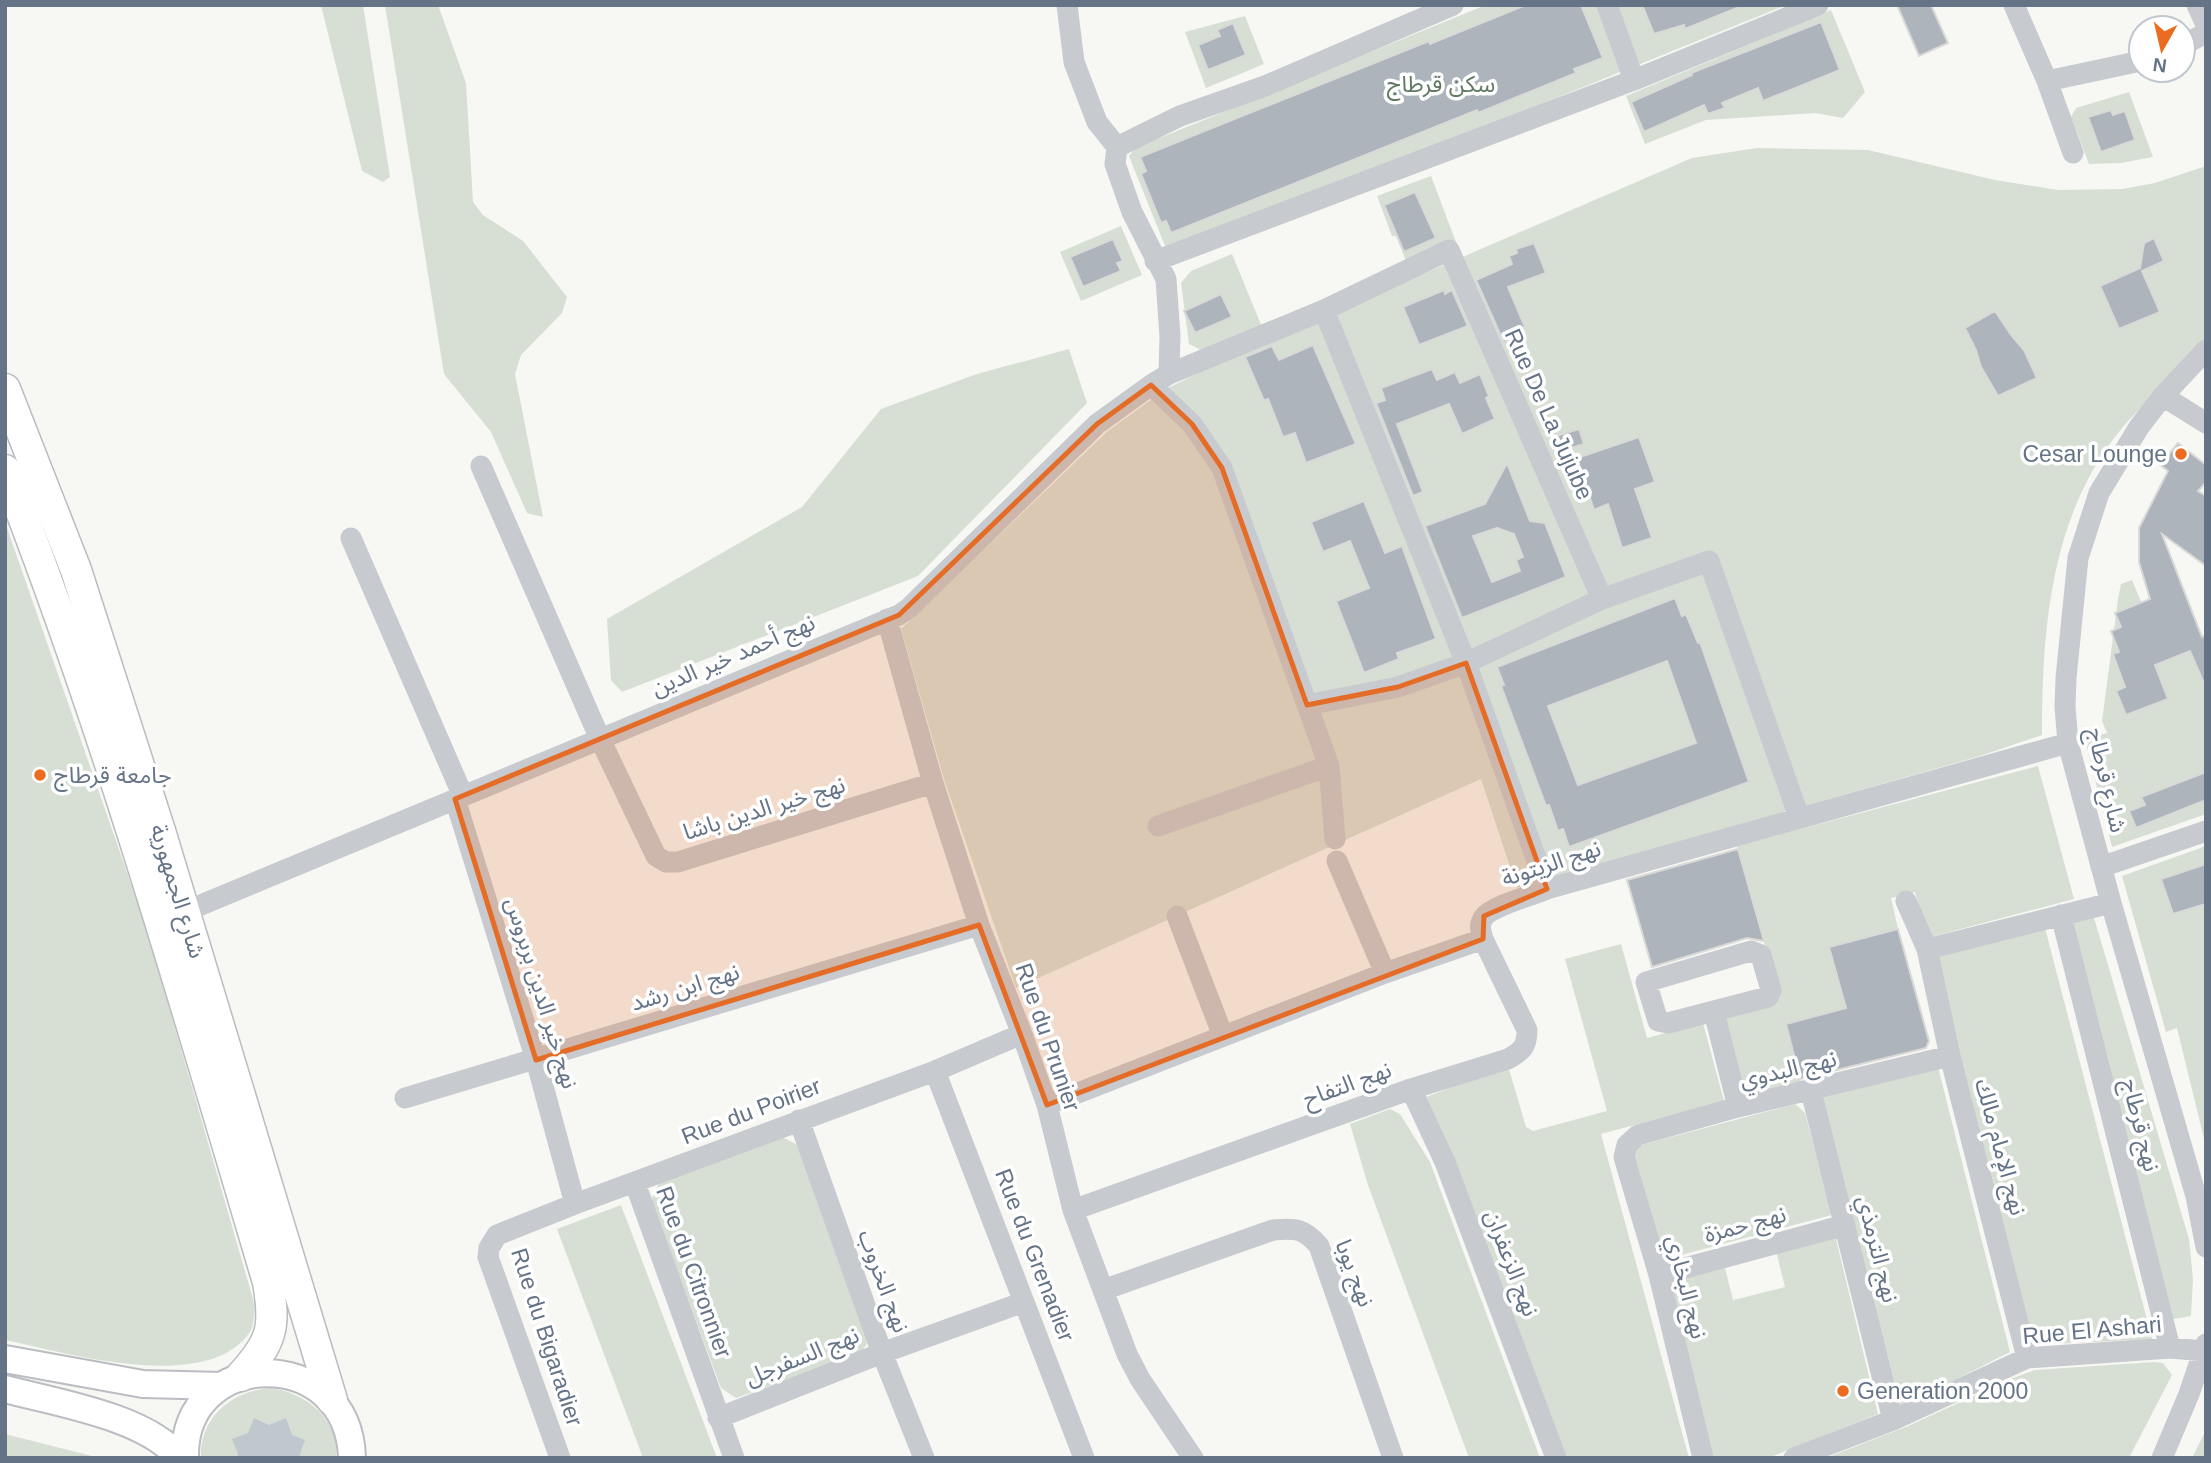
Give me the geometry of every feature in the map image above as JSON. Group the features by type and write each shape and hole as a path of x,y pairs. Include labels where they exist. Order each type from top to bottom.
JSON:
{"highway":[{"name":"شارع الجمهورية","path":"5,389 76,570 339,1412"},
{"name":"شارع الجمهورية","path":"5,470 46,574 160,920 268,1282 272,1307 271,1328 266,1344 231,1381"}],"main road":[{"path":"5,1359 143,1384 231,1381 274,1372 290,1374 306,1380 339,1412 352,1443 352,1458"},
{"path":"185,1458 189,1430 196,1413 207,1398 231,1381"},
{"path":"5,1389 126,1422 148,1431 172,1449 179,1458"},
{"name":"شارع الجمهورية","path":"339,1412 367,1458"}],"street":[{"path":"1067,5 1074,62 1097,122 1117,147 1115,164 1132,212 1166,279 1170,336 1169,374"},
{"path":"1117,147 1180,116 1265,86 1453,5"},
{"path":"1606,5 1634,80"},
{"path":"1155,261 1634,80 1818,5"},
{"path":"2014,5 2073,153"},
{"path":"2197,5 2206,25"},
{"path":"2046,81 2127,64"},
{"name":"نهج أحمد خير الدين","path":"184,912 909,608 1097,424 1151,385 1169,374 1324,310 1448,250"},
{"name":"Rue De La Jujube","path":"1448,250 1602,599"},
{"path":"1324,310 1466,663 1547,889"},
{"name":"شارع قرطاج","path":"2206,350 2163,396 2126,445 2099,493 2078,558 2066,678 2068,743 2110,903 2201,1196 2206,1247"},
{"path":"1151,385 1192,424 1222,468 1329,766 1336,850 1385,973"},
{"path":"2163,396 2206,423"},
{"path":"481,466 600,739"},
{"path":"351,538 459,797"},
{"path":"1307,705 1398,687 1466,663 1602,599 1709,561 1799,817"},
{"name":"Rue du Prunier","path":"887,619 933,783 979,925 1047,1105 1073,1210 1127,1354 1140,1379 1193,1458"},
{"name":"نهج خير الدين باشا","path":"600,739 651,849 666,862 678,862 933,783"},
{"name":"نهج الزيتونة","path":"1483,939 1480,926 1484,916 1547,889 2068,743"},
{"path":"1158,826 1329,766"},
{"name":"نهج خير الدين بربروس","path":"459,797 575,1204"},
{"path":"2101,867 2206,831"},
{"name":"نهج الإمام مالك","path":"1906,901 1927,949 1950,1056 2027,1358"},
{"path":"1927,949 2110,903"},
{"name":"نهج قرطاج","path":"2061,915 2170,1348"},
{"path":"1177,916 1223,1037"},
{"name":"نهج ابن رشد","path":"405,1098 979,925"},
{"path":"1047,1105 1385,973 1483,939"},
{"name":"نهج التفاح","path":"1073,1210 1522,1052 1527,1042 1527,1030 1483,939"},
{"path":"1751,951 1759,953 1771,990 1770,995 1714,1012 1661,1023 1656,1018 1646,982 1751,951"},
{"path":"1714,1012 1738,1107"},
{"name":"Rue du Poirier","path":"497,1235 935,1071 1022,1034"},
{"name":"نهج البدوي","path":"1638,1135 1738,1107 1950,1056"},
{"name":"Rue du Grenadier","path":"935,1071 1062,1395 1084,1458"},
{"name":"نهج الزعفران","path":"1411,1089 1446,1162 1556,1458"},
{"name":"نهج الترمذي","path":"1811,1091 1893,1420"},
{"name":"نهج الخروب","path":"799,1120 882,1353 924,1458"},
{"name":"نهج البخاري","path":"1638,1135 1628,1145 1624,1157 1658,1275 1703,1458"},
{"name":"Rue du Citronnier","path":"635,1183 734,1458"},
{"name":"نهج حمزة","path":"1658,1275 1845,1225"},
{"name":"نهج يوبا","path":"1103,1290 1273,1230 1291,1228 1309,1233 1319,1245 1393,1458"},
{"name":"Rue du Bigaradier","path":"497,1235 489,1248 488,1257 560,1458"},
{"name":"نهج السفرجل","path":"718,1418 882,1353 1024,1302"},
{"path":"2162,1458 2205,1348"},
{"name":"Rue El Ashari","path":"1794,1458 1893,1420 2027,1358 2205,1348"}],"highlighted area":[{"path":"1151,385 1192,424 1222,468 1307,705 1398,687 1466,663 1547,889 1484,916 1483,939 1047,1105 979,925 536,1060 455,799 899,615 1097,424"}],"green space":[{"path":"321,5 363,5 390,177 383,182 362,171"},
{"path":"385,5 438,5 466,83 473,202 483,215 523,241 567,297 562,313 521,355 515,374 543,517 527,513 491,432 444,374"},
{"name":"سكن قرطاج","path":"1486,5 1786,5 1173,253 1165,246 1129,156 1135,148"},
{"path":"1831,10 1865,92 1843,118 1815,113 1706,120 1645,144 1626,96"},
{"path":"1245,16 1264,64 1206,88 1185,32"},
{"path":"2129,92 2153,157 2121,163 2089,164 2071,117 2076,108"},
{"path":"1757,148 1868,150 1995,180 2058,190 2122,189 2155,183 2206,166 2206,339 2122,428 2096,465 2078,501 2064,538 2048,616 2042,735 1980,756 1517,888 1481,779 1016,988 944,779 901,629 1108,431 1166,389 1235,355 1692,158"},
{"path":"1431,176 1456,242 1406,261 1396,236 1392,236 1377,196"},
{"path":"1121,226 1142,275 1081,301 1060,252"},
{"path":"1232,254 1262,327 1201,350 1189,344 1181,283 1191,271"},
{"path":"1069,349 1087,403 918,576 622,692 611,680 607,619 802,507 881,409 977,374"},
{"name":"جامعة قرطاج","path":"5,522 146,927 255,1306 250,1332 230,1351 202,1362 170,1366 98,1360 5,1340"},
{"path":"2132,580 2165,660 2190,651 2206,690 2206,814 2112,847 2085,739 2107,733 2102,721 2118,599 2121,584"},
{"path":"2038,766 2074,899 1927,938 1915,892 1891,898 1898,929 1829,947 1846,1008 1786,1024 1802,1084 1752,1097 1740,1087 1723,1021 1727,1011 1779,997 1737,846"},
{"path":"2206,846 2206,1147 2177,1028 2166,1032 2122,876"},
{"path":"2092,911 2189,1239 2193,1279 2191,1316 2167,1320 2066,917"},
{"path":"2045,928 2152,1339 2031,1345 1933,967 1939,955"},
{"path":"1621,944 1647,1038 1703,1023 1724,1101 1601,1134 1689,1458 1566,1458 1418,1100 1508,1066 1526,1127 1533,1131 1607,1111 1565,959"},
{"path":"1938,1067 2010,1352 1901,1407 1821,1097"},
{"path":"1795,1104 1805,1113 1832,1215 1670,1258 1657,1251 1632,1156 1641,1145"},
{"path":"1390,1109 1400,1114 1430,1162 1540,1458 1469,1458 1368,1185 1350,1124"},
{"path":"782,1137 800,1146 869,1340 861,1353 736,1398 721,1388 651,1200 659,1183"},
{"path":"621,1205 717,1458 643,1458 557,1229"},
{"path":"1835,1235 1878,1414 1768,1458 1712,1458 1668,1294 1678,1280 1725,1268 1733,1300 1785,1287 1776,1251"},
{"path":"2163,1363 2172,1375 2129,1458 1826,1458 1908,1426 2035,1370"},
{"path":"271,1388 296,1396 318,1410 332,1431 336,1458 201,1458 206,1430 221,1408 244,1394"},
{"path":"2206,1430 2206,1458 2192,1458"},
{"path":"5,1434 100,1458 5,1458"}],"shaded area":[{"path":"254,1418 269,1425 286,1418 292,1435 305,1440 301,1458 237,1458 232,1439 248,1433"}],"building":[{"name":"سكن قرطاج","path":"1526,5 1581,5 1603,58 1574,69 1576,73 1478,113 1477,110 1171,233 1166,221 1161,223 1141,174 1146,171 1140,157"},
{"path":"1642,5 1742,6 1685,29 1684,25 1654,34"},
{"path":"1897,5 1931,5 1948,43 1919,56"},
{"path":"1821,22 1840,70 1763,101 1758,88 1722,103 1725,108 1708,114 1704,105 1644,132 1631,102 1692,75 1691,73"},
{"path":"1233,23 1246,55 1208,70 1198,45 1220,36 1217,30"},
{"path":"2111,110 2113,115 2125,111 2135,140 2101,152 2088,117"},
{"path":"1415,192 1436,238 1404,252 1384,205"},
{"path":"2154,238 2164,261 2142,271 2160,312 2119,329 2100,286 2140,268 2144,243"},
{"path":"1113,239 1123,261 1117,263 1121,271 1083,287 1070,257"},
{"path":"1534,243 1546,273 1508,287 1525,327 1516,331 1519,337 1504,343 1476,280 1512,264 1509,256 1517,253 1516,249"},
{"path":"1444,290 1445,294 1452,290 1468,326 1419,345 1403,307"},
{"path":"1221,294 1232,317 1195,333 1184,311"},
{"path":"1995,311 2024,350 2037,378 1998,396 1981,367 1965,328"},
{"path":"1313,345 1356,444 1306,463 1295,433 1283,437 1268,399 1264,401 1245,357 1272,346 1279,360"},
{"path":"1432,369 1437,380 1455,372 1460,383 1480,374 1495,419 1462,434 1449,404 1397,424 1423,492 1413,496 1376,403 1385,400 1381,388"},
{"path":"1579,429 1584,444 1561,451 1556,436"},
{"path":"1639,437 1655,482 1635,489 1652,538 1622,548 1608,504 1594,510 1577,458"},
{"path":"2178,443 2206,465 2206,482 2198,491 2206,496 2206,566 2162,534 2202,637 2206,635 2206,688 2190,651 2155,665 2168,699 2126,715 2116,691 2125,687 2113,654 2119,652 2111,631 2121,627 2115,613 2150,599 2139,562 2139,528 2168,471 2160,465"},
{"path":"1507,463 1530,521 1545,523 1566,577 1462,618 1425,526 1485,504","holes":["1497,528 1514,534 1523,557 1516,560 1520,571 1492,582 1473,536"]},
{"path":"1364,501 1385,553 1402,546 1436,639 1397,653 1399,659 1364,673 1336,601 1369,588 1350,541 1323,552 1311,522"},
{"path":"1675,598 1682,616 1686,614 1698,643 1700,642 1749,782 1569,847 1563,829 1558,831 1549,805 1546,806 1501,686 1504,685 1497,667","holes":["1667,661 1696,743 1578,785 1548,706"]},
{"path":"2206,772 2206,800 2136,828 2129,811 2145,805 2141,797"},
{"path":"1738,849 1764,941 1747,938 1652,967 1627,880"},
{"path":"2206,864 2206,904 2173,914 2161,879"},
{"path":"1898,929 1929,1041 1926,1048 1800,1079 1786,1024 1846,1008 1829,947"}],"place":[{"name":"Cesar Lounge","path":"2181,454"},
{"name":"جامعة قرطاج","path":"40,775"},
{"name":"Generation 2000","path":"1843,1391"}]}
